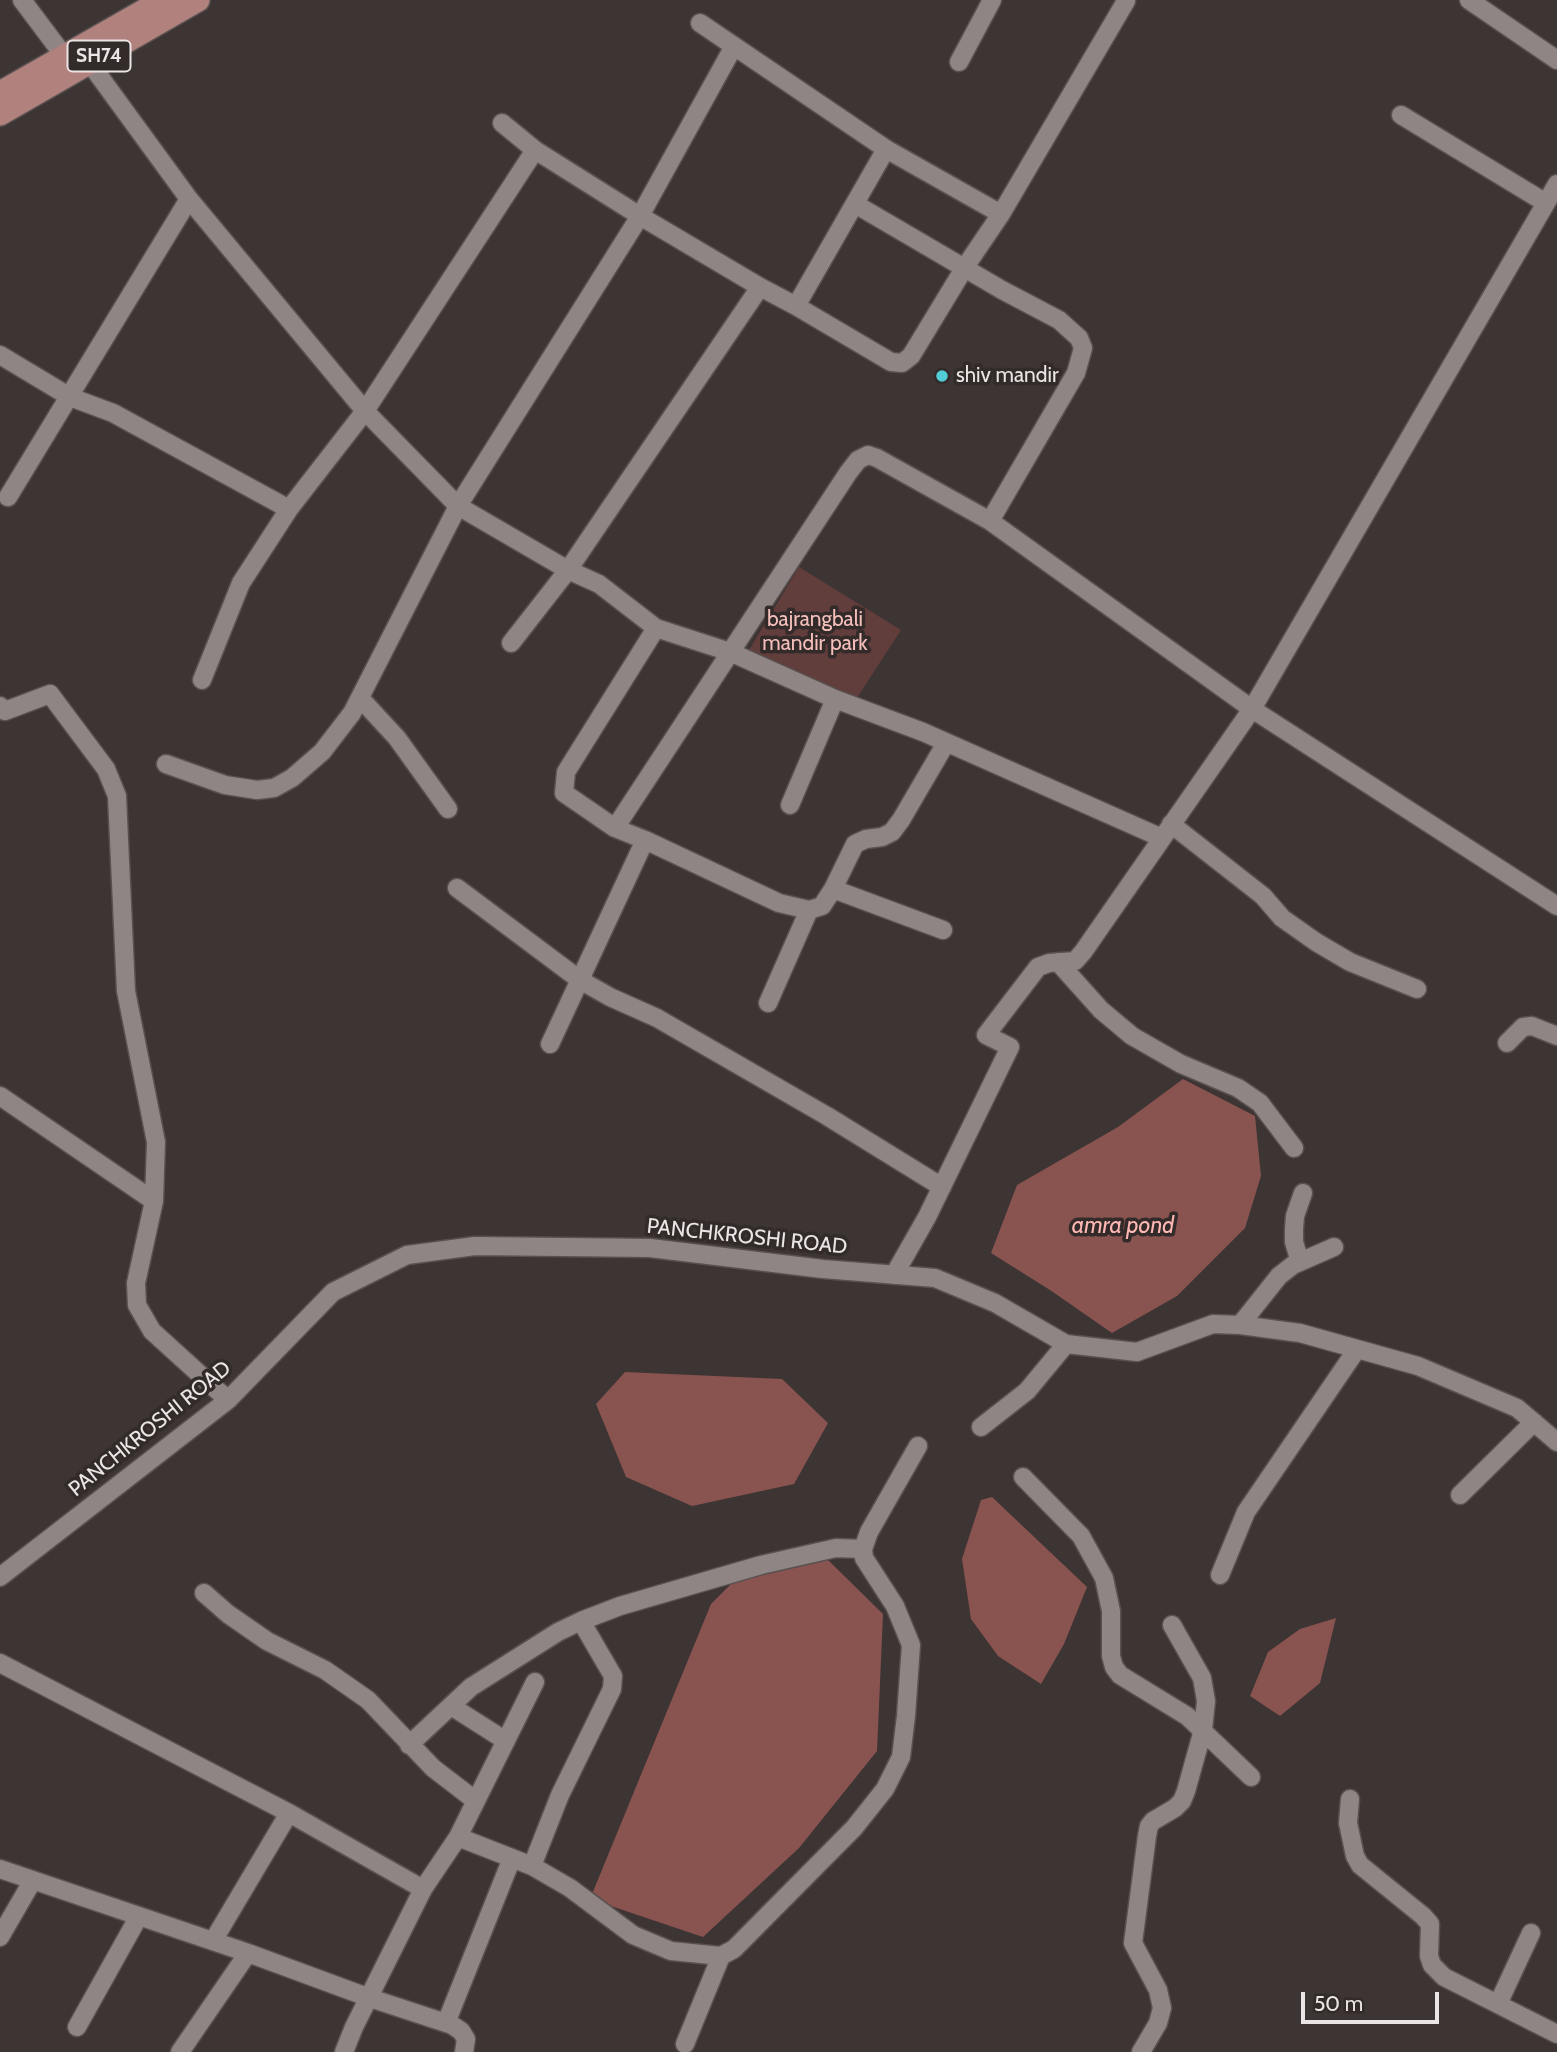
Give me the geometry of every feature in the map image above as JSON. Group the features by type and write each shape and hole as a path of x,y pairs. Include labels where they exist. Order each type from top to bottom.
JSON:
{"main road":[{"name":"SH74","path":"0,93 163,0"},
{"name":"SH74","path":"0,114 198,0"}],"street":[{"path":"22,0 64,56"},
{"path":"959,62 992,0"},
{"path":"1469,0 1557,60"},
{"path":"502,123 534,150 640,216 891,362 902,363 911,356 1001,214 1126,1"},
{"path":"699,23 886,149 1001,214"},
{"path":"166,764 225,785 257,790 274,788 292,778 322,752 352,713 458,506 640,216 734,46"},
{"path":"89,62 189,199 365,411 458,506 568,570 599,584 656,628 730,652 835,699 1167,831 1263,896 1282,918 1316,942 1350,962 1417,989"},
{"path":"1401,115 1546,203"},
{"path":"796,306 886,149"},
{"path":"202,680 241,583 289,509 365,411 534,150"},
{"path":"894,1275 927,1217 1010,1047 986,1035 1038,967 1049,962 1075,961 1083,952 1252,709 1557,184"},
{"path":"8,497 189,199"},
{"path":"855,204 1059,320 1079,338 1083,348 1076,373 990,521"},
{"path":"511,643 568,570 760,287"},
{"path":"0,355 70,397 113,413 289,509"},
{"path":"615,828 848,473 858,460 868,455 990,521 1252,709 1557,906"},
{"path":"656,628 566,772 564,793 615,828 645,839 779,903 808,910 821,906 833,889 855,844 882,837 891,832 901,820 946,743"},
{"path":"0,706 5,711 50,694 106,769 117,796 126,991 156,1142 154,1201 136,1283 137,1305 152,1331 228,1400"},
{"path":"360,698 397,738 448,809"},
{"path":"790,805 835,699"},
{"path":"550,1044 645,839"},
{"path":"457,888 580,980 657,1018 827,1116 942,1187"},
{"path":"833,889 943,930"},
{"path":"768,1003 808,910"},
{"path":"1058,962 1101,1010 1132,1036 1181,1063 1238,1088 1260,1103 1294,1148"},
{"path":"1507,1043 1524,1027 1532,1026 1557,1036"},
{"path":"0,1096 154,1201"},
{"path":"1300,1262 1294,1242 1294,1229 1297,1207 1303,1194"},
{"name":"PANCHKROSHI ROAD","path":"0,1577 228,1400 333,1292 407,1255 475,1246 650,1248 823,1269 935,1278 995,1303 1066,1344 1138,1352 1213,1324 1300,1333 1418,1366 1517,1408 1557,1442"},
{"path":"1240,1325 1279,1276 1300,1262 1334,1247"},
{"path":"981,1427 1027,1391 1066,1344"},
{"path":"1220,1575 1246,1512 1357,1349"},
{"path":"1460,1495 1534,1422"},
{"path":"458,1837 532,1866 570,1888 633,1935 671,1951 720,1956 734,1949 854,1828 885,1789 901,1757 911,1645 895,1606 864,1558 863,1549 869,1532 918,1446"},
{"path":"1023,1477 1081,1536 1104,1578 1111,1611 1111,1656 1120,1675 1187,1716 1251,1777"},
{"path":"409,1745 471,1687 558,1632 581,1621 620,1606 761,1565 836,1548 863,1549"},
{"path":"204,1593 228,1614 267,1641 325,1670 368,1700 433,1768 476,1801"},
{"path":"532,1866 560,1795 612,1689 613,1676 581,1621"},
{"path":"1141,2052 1158,2023 1162,2008 1158,1990 1133,1943 1147,1836 1153,1821 1182,1801 1203,1730 1206,1701 1202,1678 1172,1625"},
{"path":"0,1662 289,1813 423,1889"},
{"path":"344,2052 423,1889 458,1837 535,1682"},
{"path":"451,1706 506,1741"},
{"path":"1350,1800 1348,1823 1355,1856 1360,1865 1430,1924 1429,1956 1433,1965 1444,1976 1557,2034"},
{"path":"213,1941 289,1813"},
{"path":"446,2022 512,1858"},
{"path":"0,1869 446,2022 461,2031 466,2039 464,2052"},
{"path":"0,1937 33,1880"},
{"path":"77,2027 139,1916"},
{"path":"1498,2004 1531,1933"},
{"path":"180,2052 247,1953"},
{"path":"685,2044 720,1956"}],"green space":[{"name":"bajrangbali mandir park","path":"799,567 901,630 855,701 746,655"}],"water":[{"name":"amra pond","path":"1183,1079 1255,1116 1261,1176 1245,1228 1177,1296 1112,1333 991,1253 1017,1185 1118,1127"},
{"path":"625,1372 782,1379 828,1423 794,1484 692,1506 626,1477 596,1404"},
{"path":"992,1497 1087,1587 1064,1644 1041,1684 998,1656 971,1619 962,1559 981,1500"},
{"path":"826,1558 883,1614 877,1751 799,1848 703,1937 590,1899 711,1604 738,1577"},
{"path":"1336,1618 1320,1683 1280,1716 1250,1696 1268,1652 1300,1629"}],"place":[{"name":"shiv mandir","path":"942,376"}]}
